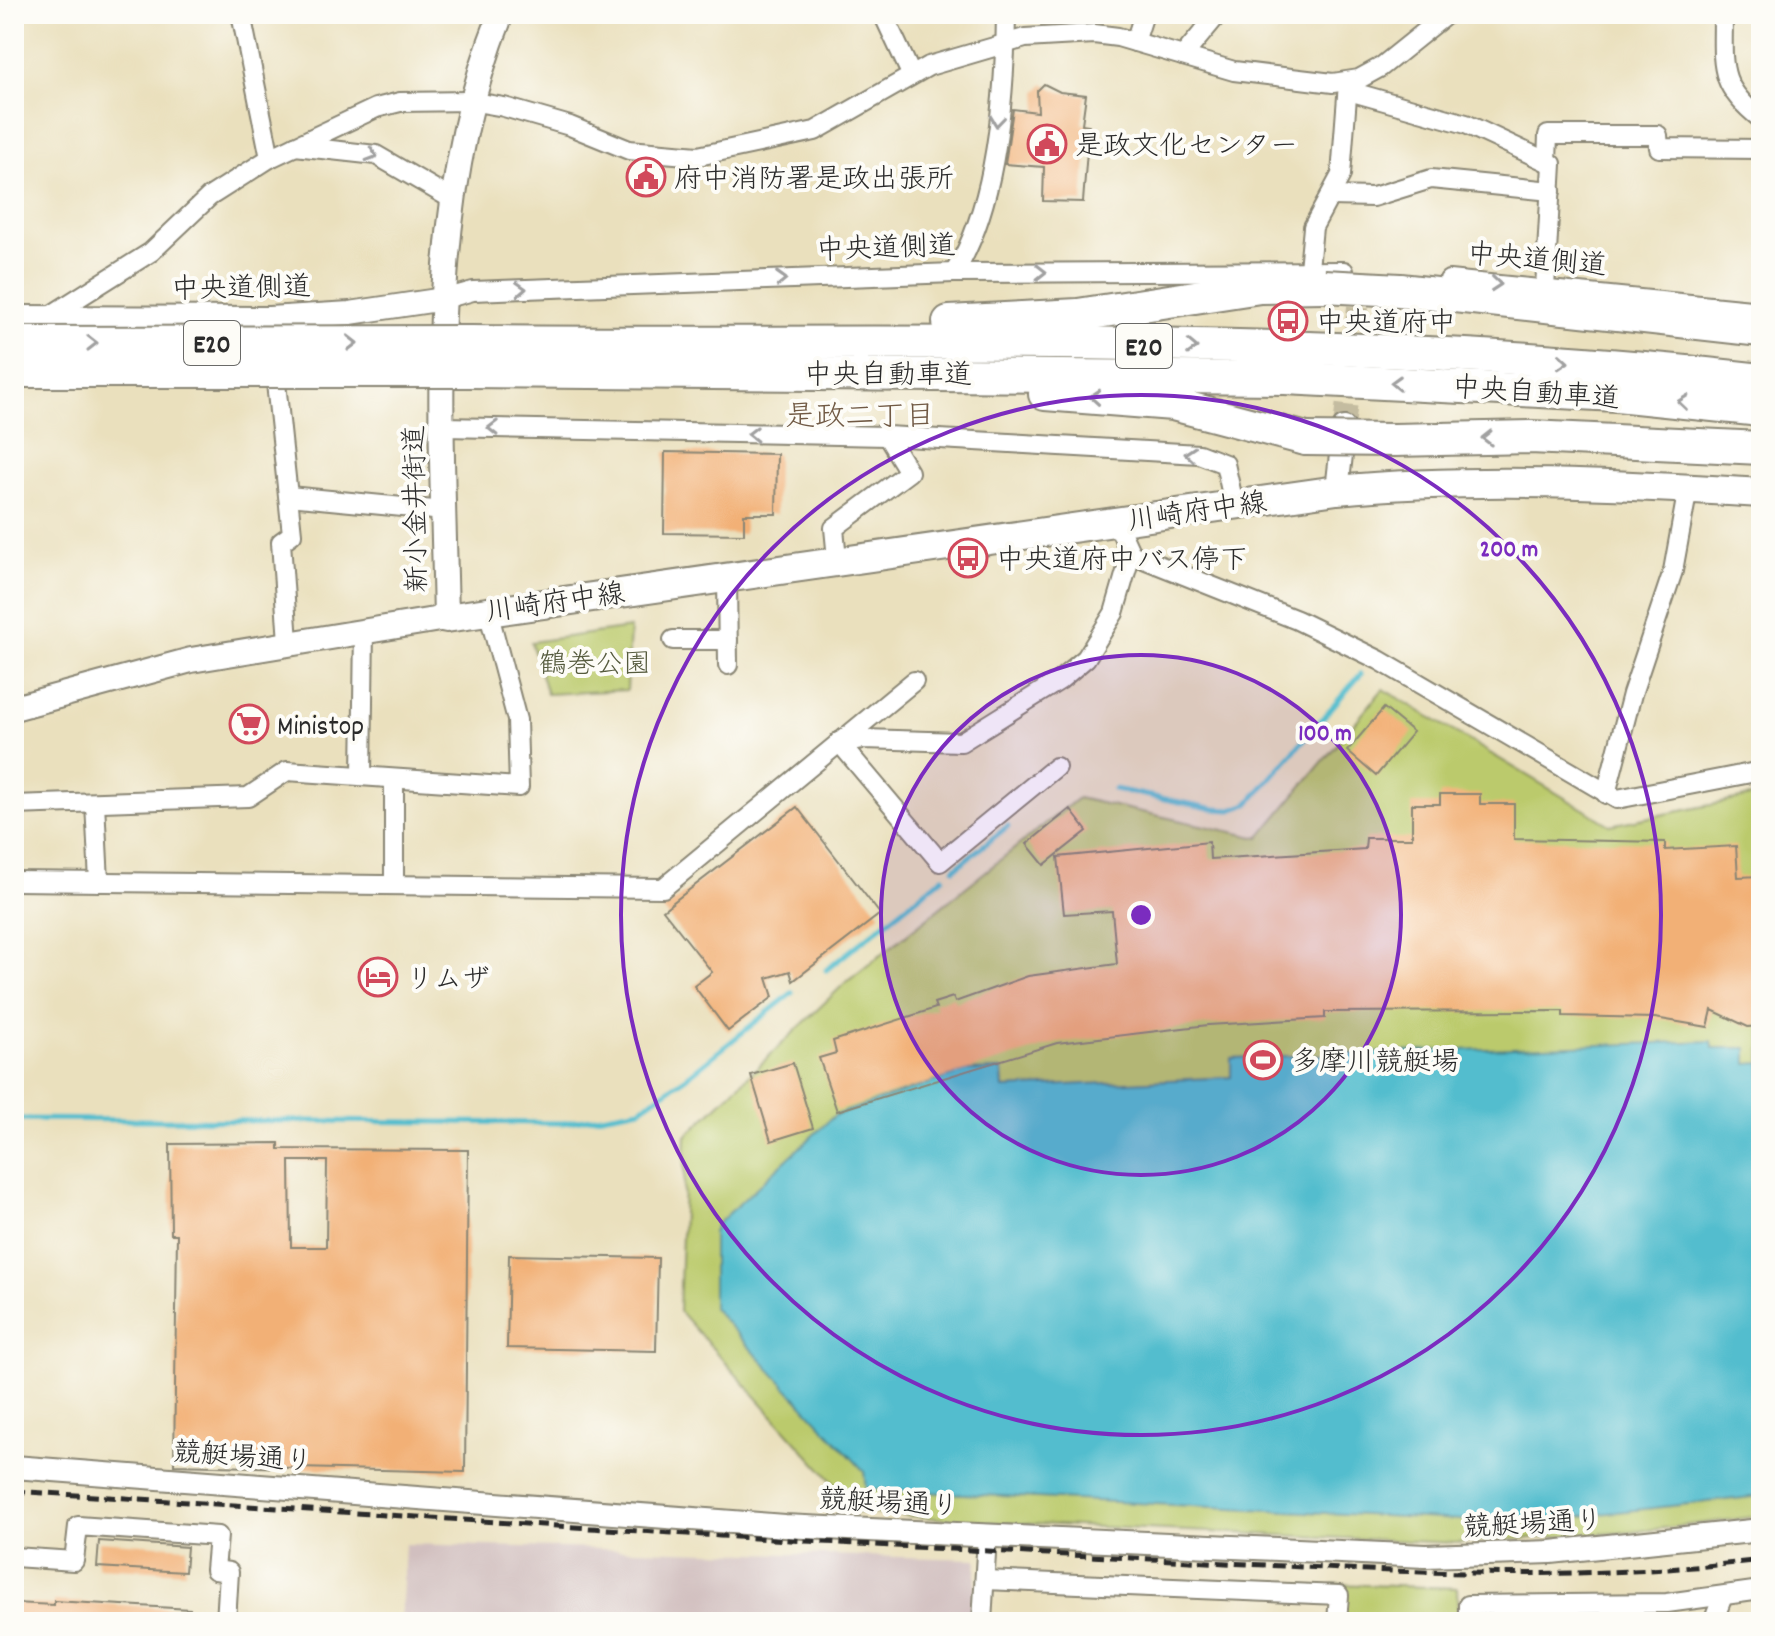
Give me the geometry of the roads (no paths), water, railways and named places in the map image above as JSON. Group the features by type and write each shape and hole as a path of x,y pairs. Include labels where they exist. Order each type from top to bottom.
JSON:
{"highway":[{"path":"526,342 1015,321 1078,315 1317,278 1761,330"},
{"name":"中央自動車道","path":"14,371 470,356 526,342 961,343 1481,357 1761,380"},
{"name":"中央自動車道","path":"14,343 470,356 538,372 899,372 1285,378 1617,395 1761,410"},
{"path":"538,372 1128,400 1208,411 1306,439 1531,437 1761,448"}],"main road":[{"name":"新小金井街道","path":"14,708 162,667 288,642 446,618 444,299 450,198 470,101 501,14"},
{"name":"川崎府中線","path":"446,618 837,559 1337,490 1426,482 1541,480 1761,493"}],"street":[{"path":"241,14 270,158"},
{"path":"883,14 911,74"},
{"path":"954,273 966,254 990,186 1006,14"},
{"path":"1135,42 1144,14"},
{"path":"1183,56 1218,14"},
{"path":"1348,87 1381,67 1447,14"},
{"path":"1723,14 1724,75 1742,104 1761,119"},
{"path":"48,317 151,252 209,197 270,158 376,108 400,102 470,101 570,126 629,150 698,156 815,131 911,74 1005,43 1094,34 1135,42 1234,71 1348,87 1466,124 1552,164 1545,288"},
{"path":"1317,278 1313,227 1341,175 1348,87"},
{"path":"1547,162 1548,135 1658,135 1659,148 1761,149"},
{"path":"295,146 376,155 450,198"},
{"path":"1331,196 1373,197 1431,179 1551,191"},
{"name":"中央道側道","path":"14,317 269,318 350,313 444,299 473,291 954,273 1317,278 1362,273 1545,288 1761,311"},
{"path":"1358,307 1362,273"},
{"path":"269,318 292,534 281,542 288,642"},
{"path":"443,427 887,436 1199,454 1225,464 1234,504"},
{"path":"1337,490 1344,427"},
{"path":"837,559 834,528 909,472 887,436"},
{"path":"1606,794 1632,694 1673,571 1688,488"},
{"path":"289,496 444,511"},
{"path":"839,742 864,739 961,742 1060,680 1086,658 1114,613 1131,554 1116,521"},
{"path":"1131,554 1283,614 1379,660 1617,799 1761,771"},
{"path":"727,576 728,665"},
{"path":"14,805 248,797 287,771 519,787 517,720 488,611"},
{"path":"362,776 364,629"},
{"path":"673,640 728,640"},
{"path":"14,881 663,888 914,681"},
{"path":"839,742 940,862 1056,767"},
{"path":"394,779 394,885"},
{"path":"95,803 99,882"},
{"name":"競艇場通り","path":"14,1467 735,1522 1452,1556 1620,1547 1761,1530"},
{"path":"14,1557 74,1561 78,1526 218,1536 215,1570 229,1572 226,1622"},
{"path":"982,1622 987,1536"},
{"path":"985,1580 1339,1595 1337,1622"},
{"path":"1468,1622 1468,1605 1667,1603 1761,1590"},
{"path":"1713,1622 1723,1596"}],"water":[{"name":"多摩川競艇場","path":"1712,1041 1713,1048 1747,1048 1747,1064 1761,1063 1761,1496 1518,1523 866,1489 864,1471 713,1308 713,1232 716,1225 835,1115 966,1071 1002,1070 1003,1088 1231,1077 1231,1058"}],"waterway":[{"path":"1114,789 1215,809 1231,810 1248,804 1361,674"},
{"path":"954,869 1008,826"},
{"path":"826,970 943,877"},
{"path":"14,1119 563,1123 640,1109 688,1076 792,993"}],"tunnel":[{"path":"1344,427 1358,307"}],"railway":[{"path":"14,1491 837,1543 1355,1569 1518,1574 1680,1568 1761,1560"}],"place":[{"name":"是政文化センター","path":"1047,144"},
{"name":"府中消防署是政出張所","path":"646,177"},
{"name":"中央道府中","path":"1288,321"},
{"name":"中央道府中バス停下","path":"968,558"},
{"name":"Ministop","path":"249,724"},
{"name":"リムザ","path":"378,977"},
{"name":"多摩川競艇場","path":"1263,1060"}],"district":[{"name":"是政二丁目","path":"860,415"}],"park label":[{"name":"鶴巻公園","path":"595,662"}]}
